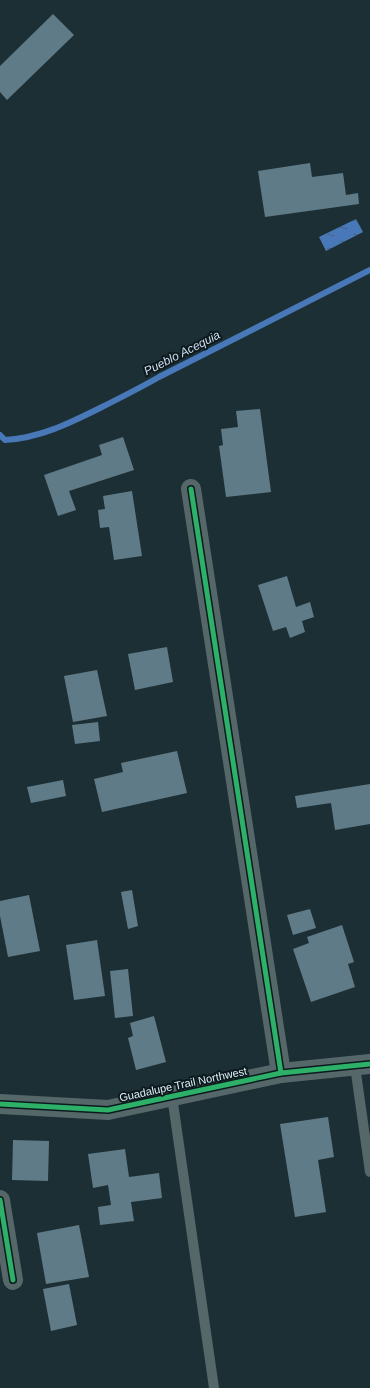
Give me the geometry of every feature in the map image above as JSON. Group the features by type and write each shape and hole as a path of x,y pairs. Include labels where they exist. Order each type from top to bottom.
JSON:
{"street":[{"path":"190,489 281,1073"},
{"name":"Guadalupe Trail Northwest","path":"0,1105 108,1110 281,1073 363,1065"},
{"path":"0,1200 13,1280"}],"lane":[{"path":"363,1065 370,1172"},
{"path":"172,1096 214,1388"}],"water":[{"path":"356,219 363,232 326,251 319,237"}],"building":[{"path":"53,14 74,35 7,100 0,92 0,66"},
{"path":"310,163 312,177 343,173 346,195 358,193 359,204 265,217 258,171"},
{"path":"260,409 271,492 226,497 219,446 223,445 221,429 238,427 236,411"},
{"path":"123,437 134,470 69,491 76,510 58,516 44,475 102,455 99,445"},
{"path":"132,491 142,556 114,560 109,527 100,528 98,510 105,509 103,496"},
{"path":"287,576 296,607 310,602 314,617 302,621 305,632 290,638 286,627 273,631 258,585"},
{"path":"167,647 173,682 135,690 128,654"},
{"path":"97,670 107,716 73,722 64,676"},
{"path":"98,722 100,741 75,744 72,725"},
{"path":"177,751 187,793 102,812 94,779 123,772 121,763"},
{"path":"63,780 66,796 31,803 27,787"},
{"path":"370,784 370,824 335,830 331,803 297,808 295,796"},
{"path":"132,890 138,926 128,929 121,892"},
{"path":"29,895 40,951 8,957 0,916 0,901"},
{"path":"310,909 316,928 293,935 287,915"},
{"path":"342,925 354,962 348,964 355,987 311,1002 293,949 309,943 307,937"},
{"path":"97,940 105,996 74,1000 66,945"},
{"path":"128,969 133,1016 115,1018 110,971"},
{"path":"154,1016 166,1062 136,1070 128,1038 133,1036 130,1023"},
{"path":"328,1117 334,1157 318,1160 326,1212 295,1217 280,1124"},
{"path":"13,1140 49,1141 48,1181 12,1180"},
{"path":"125,1149 129,1177 159,1173 162,1198 131,1202 134,1221 100,1225 98,1207 111,1205 108,1185 93,1188 88,1154"},
{"path":"79,1225 89,1277 46,1284 37,1233"},
{"path":"69,1284 77,1325 51,1331 43,1289"}],"waterway":[{"name":"Pueblo Acequia","path":"0,435 5,440 18,439 43,433 89,414 370,270"}],"cycle path":[{"path":"191,489 281,1073"},
{"path":"0,1104 108,1110 281,1073 370,1064"},
{"path":"0,1200 13,1280"}]}
